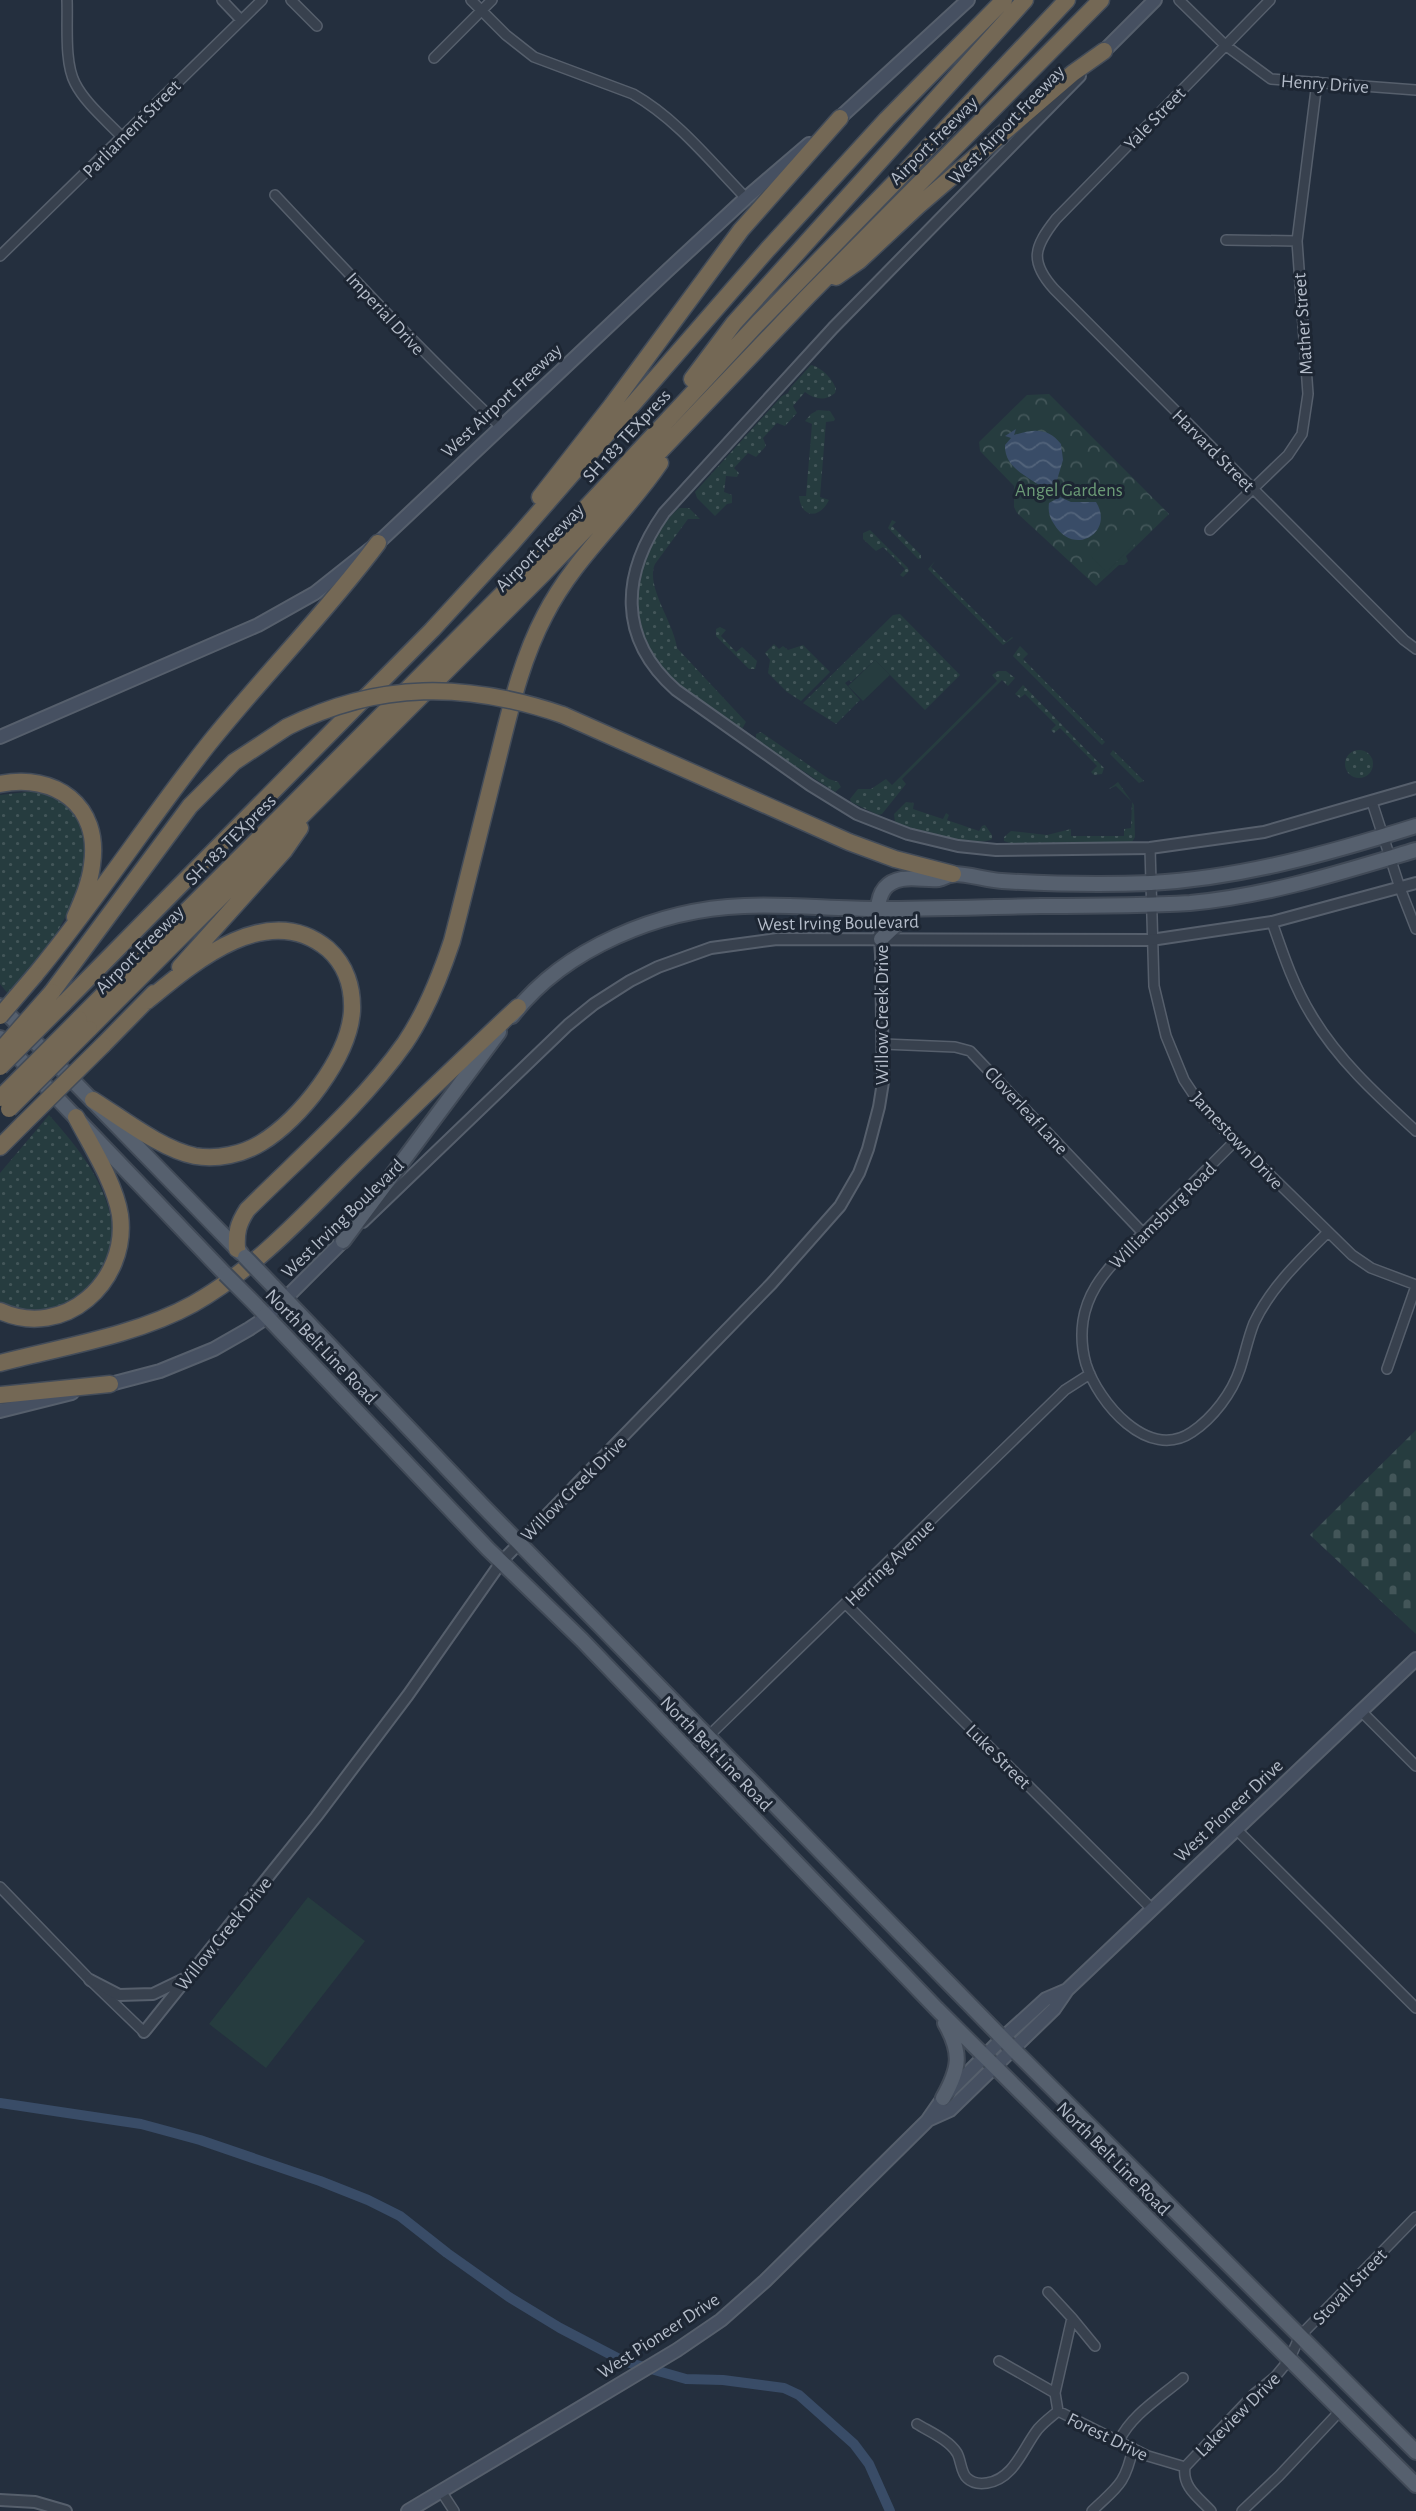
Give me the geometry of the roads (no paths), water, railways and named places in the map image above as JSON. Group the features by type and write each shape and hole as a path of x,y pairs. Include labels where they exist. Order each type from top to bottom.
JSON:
{"highway":[{"name":"Airport Freeway","path":"3,1108 71,1011 512,543 759,258 887,119 1004,0"},
{"path":"692,379 734,323 1025,0"},
{"name":"SH 183 TEXpress","path":"0,1086 71,1011 508,576 1053,0"},
{"name":"SH 183 TEXpress","path":"71,1011 553,543 759,322 1067,0"},
{"name":"Airport Freeway","path":"0,1067 71,1011 328,789 544,573 808,296 1101,0"},
{"path":"808,296 852,267 918,206 1073,73 1104,51"},
{"path":"512,543 550,482 612,405 741,230 841,118"},
{"path":"241,1253 236,1234 247,1210 380,1074 405,1043 424,1012 452,941 515,693 544,616 570,575 646,484 686,425"},
{"path":"0,1016 61,944 193,764 352,578 378,543"},
{"path":"0,1051 71,1011 190,806 234,762 287,727 320,711 357,700 399,693 439,691 477,693 525,702 563,715 849,842 895,859 953,874"},
{"path":"0,783 19,780 56,788 78,807 91,831 92,867 79,908 61,944"},
{"path":"4,1145 207,938 284,851 328,789"},
{"path":"93,1100 174,1148 195,1156 240,1152 261,1143 282,1128 320,1085 346,1037 352,1014 352,991 345,971 333,954 317,940 296,932 276,930 258,933 220,948 147,1001"},
{"path":"0,1363 157,1320 216,1290 289,1230 441,1078 518,1007"},
{"path":"0,1311 18,1319 36,1321 71,1311 91,1297 116,1260 120,1239 117,1198 76,1117"},
{"path":"0,1395 110,1384"}],"main road":[{"name":"West Airport Freeway","path":"0,737 258,625 315,593 378,543 746,198 841,118 968,0"},
{"name":"West Airport Freeway","path":"1104,51 1156,0"},
{"path":"878,909 879,897 890,883 903,879 941,879 953,874 982,880 1151,883 1257,868 1416,825"},
{"name":"West Irving Boulevard","path":"267,1317 343,1241 518,1007 551,977 609,940 641,925 676,915 744,906 878,909 1152,905 1225,899 1332,876 1416,850"},
{"path":"881,939 905,916 919,908"},
{"name":"North Belt Line Road","path":"0,1006 1008,2043 1416,2452"},
{"name":"North Belt Line Road","path":"0,1038 937,2010 1416,2485"},
{"path":"0,1411 160,1371 208,1351 267,1317"},
{"name":"West Pioneer Drive","path":"927,2121 950,2110 1008,2043 1054,2009 1067,1990 1416,1659"},
{"path":"937,2010 954,2040 957,2053 954,2079 943,2098"},
{"name":"West Pioneer Drive","path":"408,2511 677,2350 721,2320 765,2281 927,2121 943,2098 991,2061"},
{"path":"1148,2220 1169,2204"}],"street":[{"path":"67,0 70,68 74,82 123,138"},
{"path":"222,0 241,20"},
{"name":"Parliament Street","path":"0,256 262,0"},
{"path":"291,0 317,26"},
{"path":"471,0 506,35 534,57 633,94 648,103 683,133 746,198"},
{"path":"434,58 492,0"},
{"name":"Henry Drive","path":"1179,0 1225,45 1260,74 1271,79 1416,90"},
{"name":"Yale Street","path":"1041,238 1056,219 1270,0"},
{"name":"West Airport Freeway","path":"1104,51 812,350 664,513 650,533 632,581 631,601 640,643 650,662 676,690 810,785 877,823 934,842 984,849 1150,848"},
{"name":"Mather Street","path":"1210,530 1297,443 1307,410 1297,241 1317,82"},
{"name":"Imperial Drive","path":"275,195 430,359 502,427"},
{"name":"Harvard Street","path":"1041,238 1037,249 1038,263 1045,279 1404,640 1416,649"},
{"path":"1226,240 1297,241"},
{"path":"1150,848 1264,832 1416,788"},
{"path":"1372,802 1416,929"},
{"name":"Jamestown Drive","path":"1150,848 1152,970 1160,1016 1177,1065 1198,1101 1327,1233 1365,1264 1416,1286"},
{"name":"West Irving Boulevard","path":"343,1241 568,1025 594,1004 658,967 712,948 777,939 1151,940 1272,922 1416,883"},
{"name":"Willow Creek Drive","path":"144,2032 316,1817 401,1705 502,1561 685,1375 834,1215 859,1172 874,1130 883,1082 881,939 878,909"},
{"path":"1272,922 1304,1003 1327,1039 1353,1070 1416,1131"},
{"name":"Cloverleaf Lane","path":"883,1044 955,1047 970,1051 1143,1233"},
{"name":"Williamsburg Road","path":"1090,1374 1082,1336 1083,1321 1091,1295 1103,1274 1236,1142"},
{"path":"1090,1374 1103,1396 1138,1432 1153,1439 1174,1440 1191,1432 1213,1412 1232,1388 1240,1372 1253,1325 1269,1296 1327,1233"},
{"path":"1387,1369 1416,1286"},
{"name":"Herring Avenue","path":"691,1752 1065,1390 1090,1374"},
{"name":"Luke Street","path":"846,1604 1152,1909"},
{"path":"1361,1711 1416,1766"},
{"path":"1236,1829 1416,2008"},
{"path":"0,1887 144,2032"},
{"path":"90,1980 119,1995 153,1994 173,1986 194,1971"},
{"name":"Stovall Street","path":"1289,2360 1300,2336 1416,2217"},
{"path":"1048,2292 1095,2346"},
{"path":"1055,2393 1072,2318"},
{"name":"Lakeview Drive","path":"1185,2467 1289,2360"},
{"name":"Forest Drive","path":"999,2361 1055,2393 1058,2411 1163,2463 1185,2467"},
{"path":"1119,2441 1134,2420 1183,2378"},
{"path":"1242,2511 1341,2410"},
{"path":"918,2424 956,2451 964,2475 968,2480 979,2484 1002,2478 1017,2463 1045,2421 1058,2411"},
{"path":"1092,2511 1122,2482 1133,2448"},
{"path":"1185,2467 1186,2484 1211,2511"},
{"path":"441,2491 454,2511"},
{"path":"0,2500 35,2502 66,2511"}],"water":[{"path":"1016,429 1014,435 1040,431 1056,438 1061,444 1063,460 1054,490 1058,496 1050,499 1051,495 1045,489 1022,474 1010,462 1005,445 1011,438 1005,436"},
{"path":"1060,497 1071,502 1096,502 1100,523 1090,537 1072,539 1062,534 1052,521 1049,503"}],"waterway":[{"path":"0,2103 141,2124 200,2140 320,2181 400,2216 509,2297 623,2361 686,2379 723,2380 784,2388 799,2395 854,2444 869,2464 890,2511"}],"park label":[{"name":"Angel Gardens","path":"1069,489"}]}
